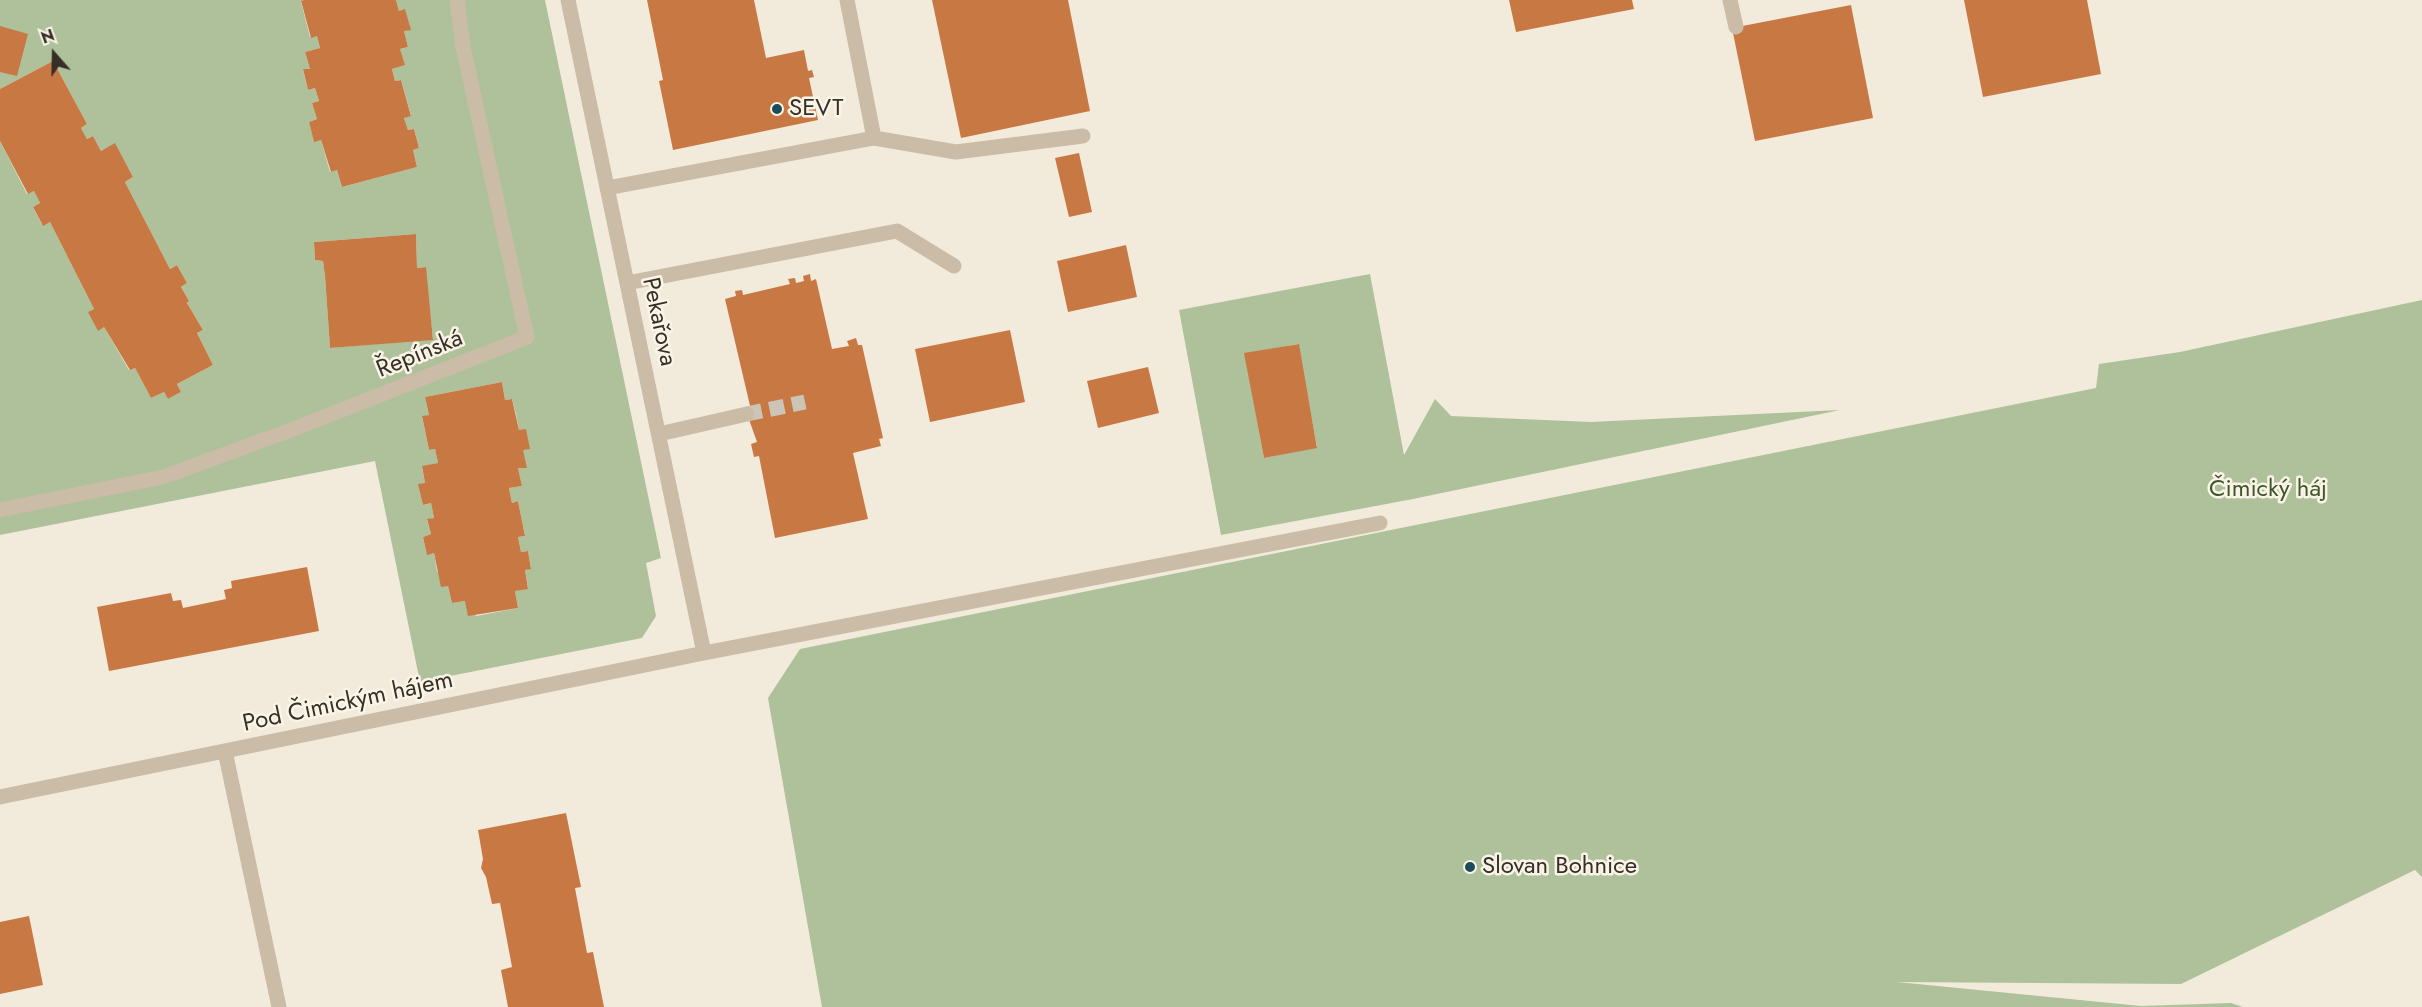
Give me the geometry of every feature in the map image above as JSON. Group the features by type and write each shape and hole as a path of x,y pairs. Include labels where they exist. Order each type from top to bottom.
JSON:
{"street":[{"name":"Řepínská","path":"0,510 163,477 299,427 526,336 463,47 457,0"},
{"name":"Pekařova","path":"568,0 704,653"},
{"path":"847,0 874,138"},
{"path":"1730,0 1736,27"},
{"path":"607,188 874,138 956,152 1083,136"},
{"path":"627,283 897,231 954,266"},
{"path":"658,434 747,414"},
{"name":"Pod Čimickým hájem","path":"0,797 704,653 1380,523"},
{"path":"225,751 279,1007"}],"green space":[{"path":"0,0 305,0 301,2 310,37 317,36 320,48 305,52 310,69 303,70 308,90 315,88 319,101 312,103 317,119 309,122 314,141 321,140 330,172 337,170 342,187 417,167 413,150 419,148 414,129 408,130 404,118 411,115 401,80 395,81 392,69 404,65 400,49 408,47 404,31 410,29 405,10 399,11 396,0 545,0 661,558 646,563 656,616 642,638 420,682 375,461 0,535 0,141 27,194 34,191 40,203 33,207 42,225 50,222 94,309 89,312 98,330 104,327 129,370 135,368 151,398 164,392 168,399 181,392 177,384 213,365 197,333 203,330 187,303 189,301 181,287 187,283 177,265 170,269 125,182 133,177 115,144 101,151 93,136 87,139 81,128 87,124 53,61 0,89","holes":["416,234 417,268 425,267 433,339 330,348 323,261 315,260 314,242","502,382 505,400 512,399 526,468 518,468 522,486 509,488 512,503 518,501 525,536 518,537 521,552 528,551 531,568 525,570 528,588 515,591 518,608 476,616 465,601 452,603 448,586 437,571 434,553 427,554 423,537 431,534 427,520 434,518 431,503 423,505 419,485 425,483 422,467 438,463 435,449 429,450 422,417 429,415 425,397"]},
{"path":"1370,274 1404,455 1435,399 1451,416 1591,422 1840,410 1413,499 1221,535 1179,310","holes":["1298,344 1317,447 1264,458 1245,354"]},
{"name":"Čimický háj","path":"2422,300 2422,877 2415,870 2181,984 1897,982 2141,1006 2231,1003 2243,1007 822,1007 768,698 800,649 2096,388 2099,364 2180,352"}],"building":[{"path":"396,0 399,11 405,9 411,30 404,31 408,47 400,49 405,65 392,69 395,81 401,80 411,116 404,118 408,130 414,129 419,148 413,150 417,167 342,187 337,170 331,172 321,140 314,142 309,122 317,119 312,103 319,101 315,88 308,90 303,69 310,69 305,52 320,48 317,36 311,38 301,1"},
{"path":"647,0 754,0 766,58 804,50 808,71 812,70 814,77 809,78 818,120 673,150 659,81 663,80"},
{"path":"932,0 1068,0 1090,111 961,138"},
{"path":"1509,0 1632,0 1634,9 1516,32"},
{"path":"1964,0 2087,0 2101,74 1983,97"},
{"path":"1851,5 1873,118 1755,141 1732,28"},
{"path":"0,26 28,34 17,76 0,72"},
{"path":"53,61 87,124 81,128 87,139 93,136 101,151 115,143 133,177 125,182 170,269 177,265 187,283 181,287 189,301 187,303 203,330 197,333 213,365 177,384 181,392 168,399 164,392 151,398 135,368 130,370 104,327 98,331 88,312 94,309 50,222 43,226 33,207 40,203 34,191 28,194 0,141 0,89"},
{"path":"1079,153 1092,212 1069,217 1055,158"},
{"path":"416,234 417,268 426,267 433,340 330,348 323,261 315,260 314,242"},
{"path":"1126,245 1137,297 1068,312 1057,261"},
{"path":"810,274 811,281 816,279 832,349 849,346 847,341 856,338 858,345 862,345 883,438 879,439 881,446 853,453 868,519 775,538 759,456 754,457 751,444 757,442 746,411 751,410 725,299 736,296 735,291 742,290 743,295 790,284 788,279 795,278 796,283 804,281 803,276"},
{"path":"1010,330 1025,402 930,422 915,349"},
{"path":"1299,344 1317,448 1264,458 1244,353"},
{"path":"1148,367 1159,413 1098,428 1087,381"},
{"path":"502,382 505,400 512,399 519,430 526,429 530,449 523,450 527,468 518,468 522,486 509,488 512,503 518,501 525,536 518,537 521,552 528,551 531,569 525,570 528,589 515,591 518,608 468,616 465,601 452,603 448,586 441,587 434,553 427,555 423,537 431,534 427,519 434,518 431,503 423,505 418,484 425,483 422,466 438,463 435,449 429,450 422,416 429,415 425,397"},
{"path":"307,567 319,631 109,671 97,607 171,593 173,601 181,600 183,608 226,599 224,590 232,588 231,581"},
{"path":"566,813 581,887 575,888 587,953 593,952 604,1007 508,1007 501,970 512,967 500,903 492,904 486,877 481,868 483,859 478,830"},
{"path":"29,916 43,985 0,994 0,922"}],"tunnel":[{"path":"747,414 805,402"}],"place":[{"name":"SEVT","path":"777,109"},
{"name":"Slovan Bohnice","path":"1470,867"}]}
